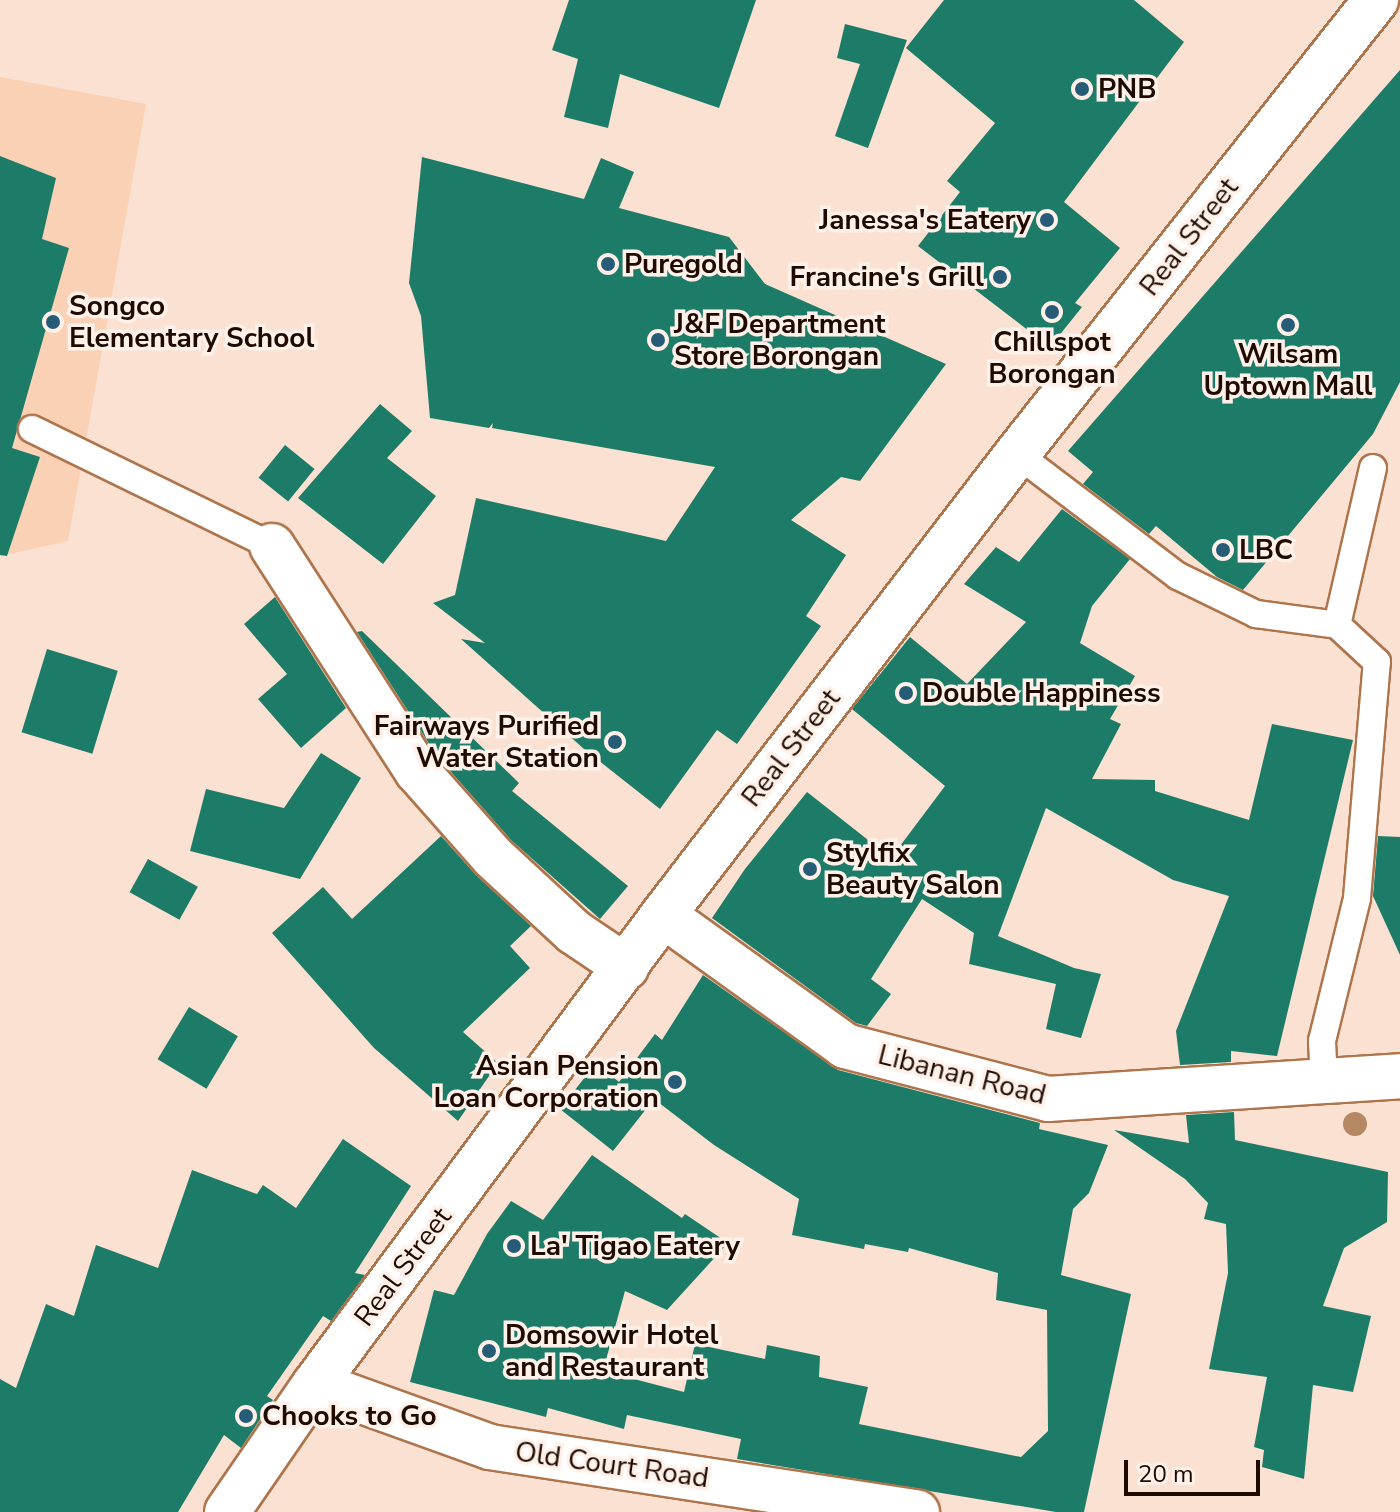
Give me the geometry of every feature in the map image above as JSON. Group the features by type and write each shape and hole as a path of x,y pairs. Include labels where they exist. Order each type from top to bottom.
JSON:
{"street":[{"name":"Real Street","path":"227,1512 315,1384 663,915 1017,454 1376,0"},
{"path":"272,546 417,771 493,857 574,932 626,967"},
{"name":"Libanan Road","path":"663,915 845,1046 1048,1099 1400,1076"},
{"name":"Old Court Road","path":"315,1384 490,1447 917,1512"}],"lane":[{"path":"32,429 272,546"},
{"path":"1017,454 1178,576 1256,614 1337,625 1377,662 1357,898 1322,1041 1324,1081"},
{"path":"1337,625 1373,468"}],"shaded area":[{"name":"Songco Elementary School","path":"0,77 146,104 68,541 0,556"}],"building":[{"path":"569,0 756,0 719,108 620,74 608,128 564,117 578,59 552,50"},
{"path":"944,0 1134,0 1184,42 1064,202 1120,248 1075,303 1082,307 1050,347 918,246 960,192 947,181 995,123 906,48"},
{"path":"845,24 907,40 868,148 835,136 860,64 837,58"},
{"name":"Wilsam Uptown Mall","path":"1400,70 1400,382 1373,434 1243,590 1217,577 1156,526 1149,534 1083,484 1093,472 1068,451"},
{"path":"0,156 56,178 42,239 69,248 12,448 40,457 7,556 0,555"},
{"path":"422,157 584,199 601,158 634,172 619,208 729,237 765,284 946,364 860,481 841,477 791,520 846,555 806,616 821,626 737,744 717,730 660,809 584,749 461,639 485,643 433,603 455,595 476,498 666,541 715,467 492,428 493,423 489,428 430,418 421,316 409,283"},
{"path":"380,404 412,431 387,458 436,496 383,564 298,498"},
{"path":"285,445 315,469 288,502 259,478"},
{"path":"1062,509 1130,559 1092,606 1080,643 1135,676 1110,719 1121,724 1092,779 1155,780 1155,791 1249,820 1272,724 1353,740 1277,1056 1231,1051 1231,1062 1180,1065 1176,1031 1229,896 1173,880 1046,808 998,936 1074,968 1101,974 1081,1038 1046,1029 1056,984 969,964 974,933 922,899 871,979 891,994 867,1026 856,1023 712,918 745,869 807,792 891,858 945,786 852,709 910,637 967,684 1026,622 964,584 996,547 1019,562"},
{"path":"275,597 346,708 301,748 258,699 287,674 244,624"},
{"path":"362,631 519,783 512,791 628,886 600,919 511,840 437,756 357,632"},
{"path":"47,649 118,671 92,754 22,732"},
{"path":"321,753 361,778 300,879 190,851 206,789 284,808"},
{"path":"441,836 476,875 531,926 510,946 530,968 463,1032 498,1063 458,1121 374,1048 272,933 323,887 352,919"},
{"path":"1378,836 1400,837 1400,955 1373,896"},
{"path":"148,859 198,887 179,920 130,892"},
{"path":"703,975 838,1070 1040,1123 1039,1129 1108,1145 1089,1193 1073,1209 1061,1275 1131,1294 1084,1512 1056,1512 737,1459 741,1439 627,1415 624,1429 548,1408 546,1417 410,1382 434,1290 454,1295 487,1234 511,1201 543,1220 592,1155 682,1218 685,1214 728,1243 667,1310 625,1291 603,1371 684,1392 695,1344 765,1359 767,1345 820,1356 819,1377 868,1387 859,1424 1021,1457 1048,1431 1047,1310 996,1300 998,1273 909,1248 908,1252 865,1244 864,1249 792,1235 799,1199 714,1145 654,1099 613,1151 560,1109 596,1063 619,1082 655,1034 662,1040"},
{"path":"189,1007 238,1036 206,1089 158,1059"},
{"path":"1234,1112 1235,1140 1388,1172 1387,1222 1344,1248 1323,1306 1371,1316 1353,1392 1313,1385 1304,1479 1262,1467 1264,1450 1254,1447 1267,1377 1209,1369 1228,1273 1226,1224 1204,1219 1208,1203 1185,1179 1114,1130 1189,1143 1186,1115"},
{"path":"343,1139 411,1186 355,1273 365,1275 331,1321 323,1316 267,1396 273,1400 241,1448 224,1435 178,1512 0,1512 0,1379 16,1388 46,1304 74,1316 96,1245 158,1268 192,1170 257,1194 263,1185 296,1208"}],"place":[{"name":"PNB","path":"1082,89"},
{"name":"Janessa's Eatery","path":"1047,220"},
{"name":"Puregold","path":"608,264"},
{"name":"Francine's Grill","path":"1000,277"},
{"name":"Chillspot Borongan","path":"1052,312"},
{"name":"Songco Elementary School","path":"53,322"},
{"name":"Wilsam Uptown Mall","path":"1288,325"},
{"name":"J&F Department Store Borongan","path":"658,340"},
{"name":"LBC","path":"1223,550"},
{"name":"Double Happiness","path":"906,693"},
{"name":"Fairways Purified Water Station","path":"615,742"},
{"name":"Stylfix Beauty Salon","path":"810,869"},
{"name":"Asian Pension Loan Corporation","path":"675,1082"},
{"name":"La' Tigao Eatery","path":"514,1246"},
{"name":"Domsowir Hotel and Restaurant","path":"489,1351"},
{"name":"Chooks to Go","path":"246,1416"}]}
